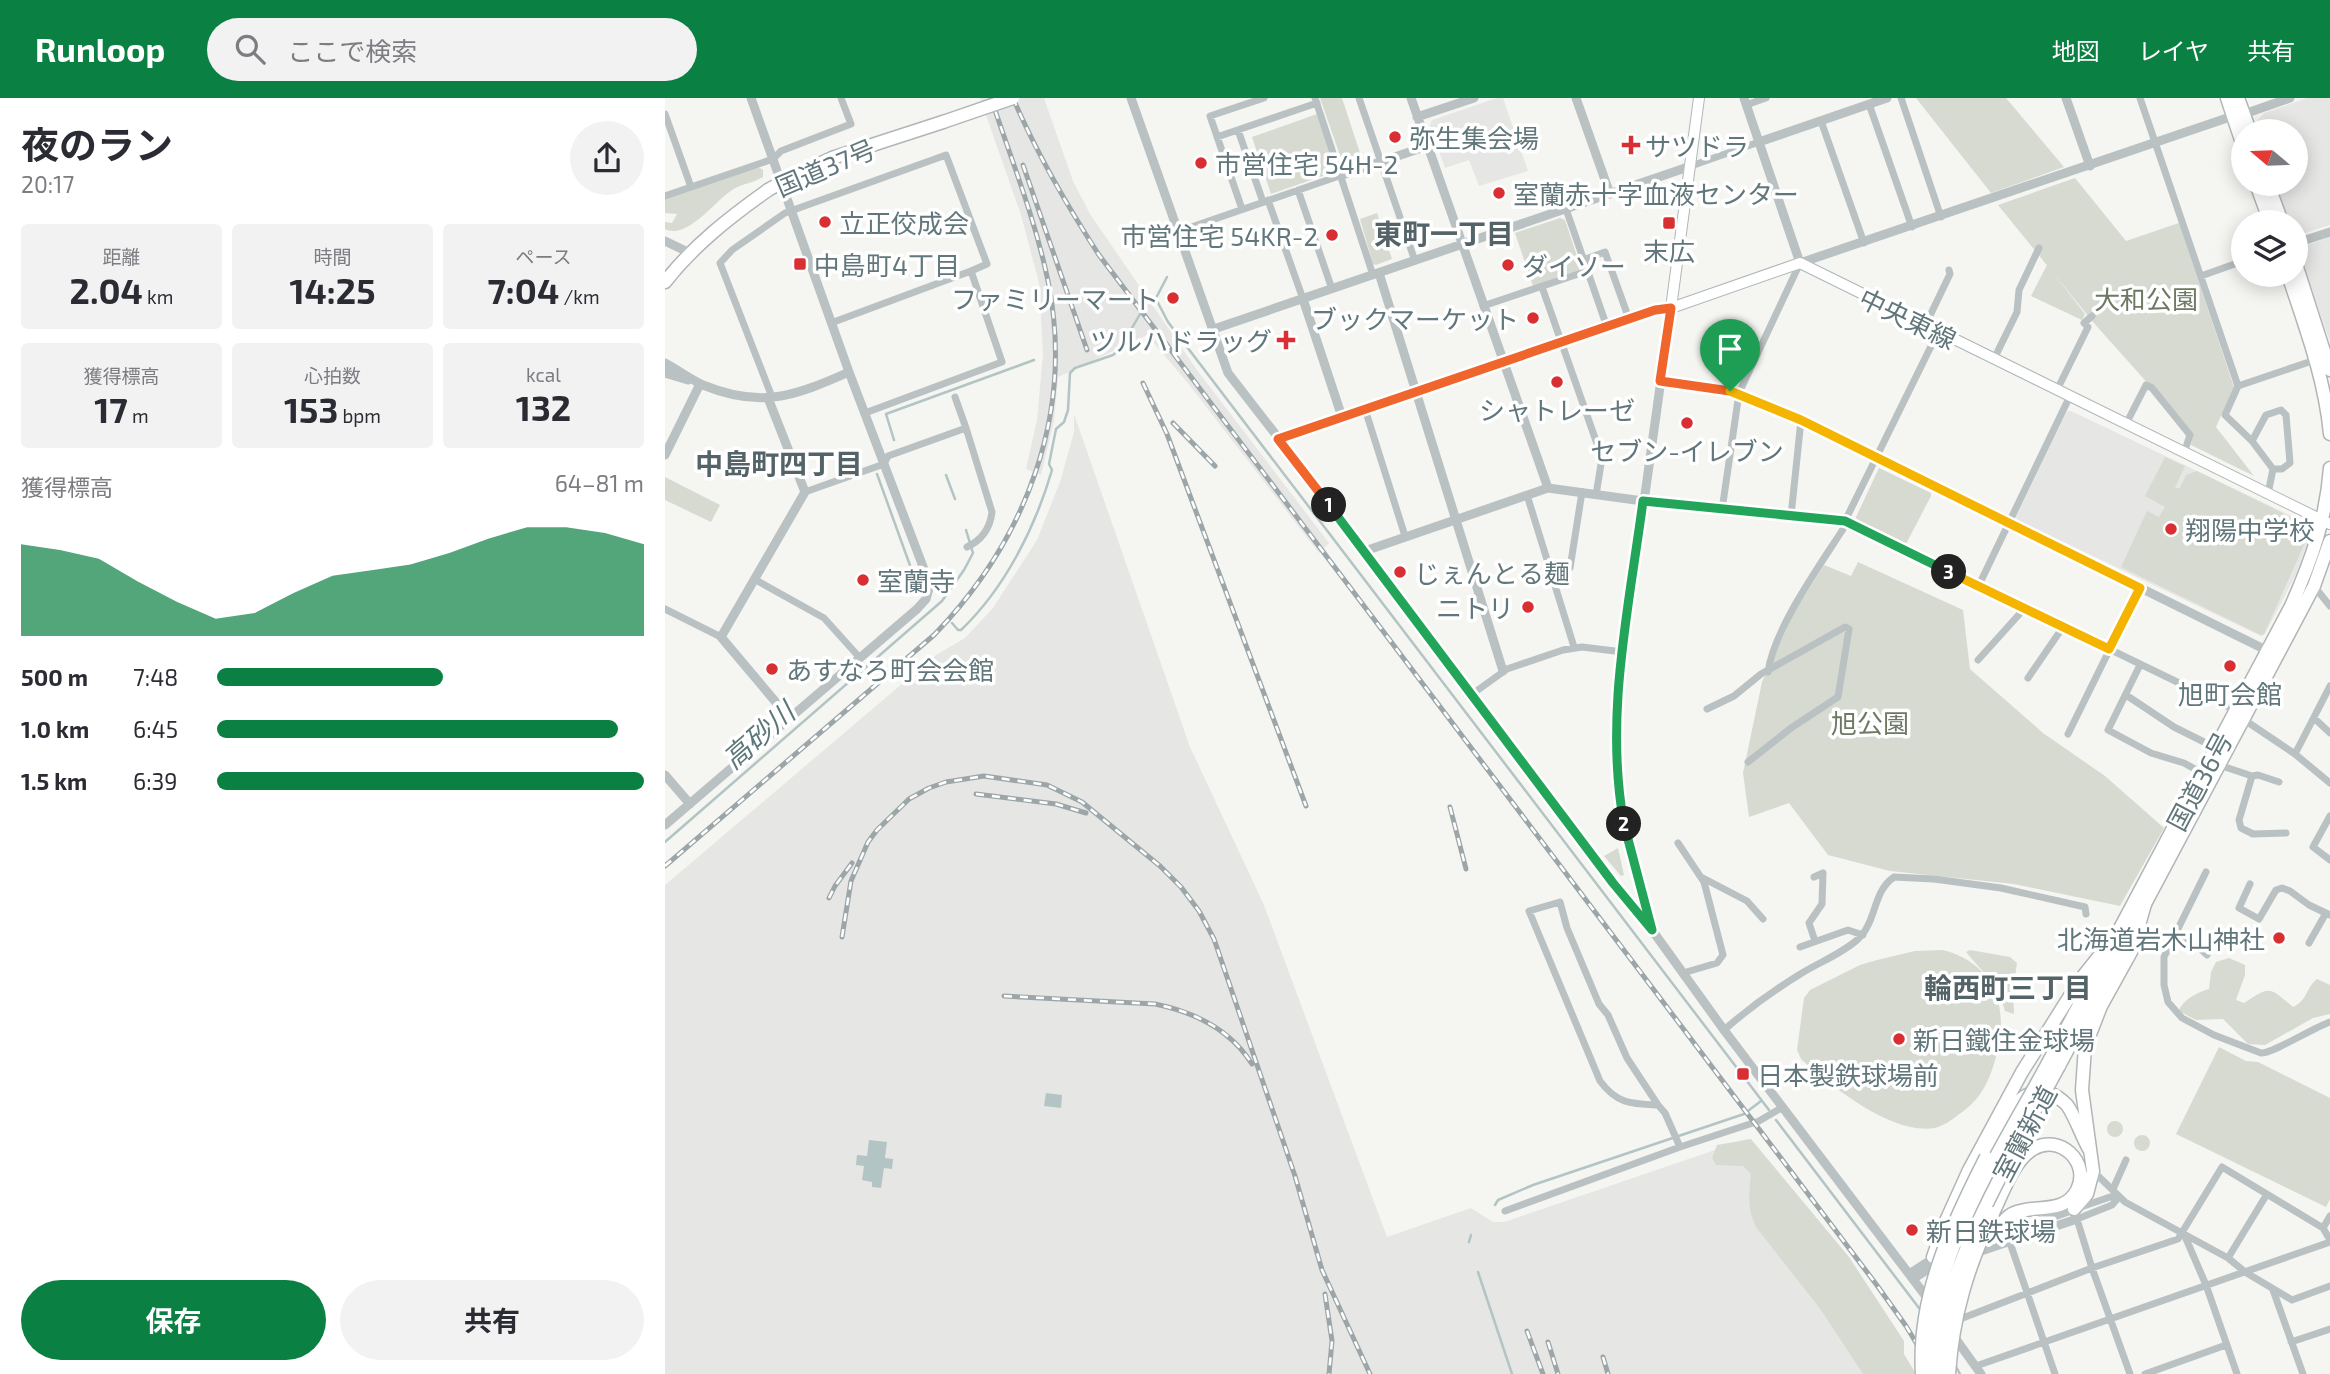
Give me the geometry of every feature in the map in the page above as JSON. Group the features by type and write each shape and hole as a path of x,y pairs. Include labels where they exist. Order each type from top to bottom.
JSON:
{"highway":[{"name":"国道37号","path":"665,282 690,253 726,221 768,190 793,176 832,158 1013,98"},
{"path":"2227,98 2241,119"},
{"path":"2238,98 2239,119"},
{"path":"2293,287 2330,370"},
{"path":"2303,287 2324,356 2324,390 2330,434"},
{"name":"国道36号","path":"2145,904 2219,765 2309,565 2327,522 2330,468"},
{"name":"国道36号","path":"2117,934 2216,748 2240,715 2314,586 2330,541"},
{"path":"2075,1214 2087,1194 2092,1171 2082,1090 2085,1047 2101,1006 2132,950 2145,904"},
{"name":"室蘭新道","path":"1930,1374 1933,1317 1954,1247 1981,1188 2145,904"},
{"path":"1933,1257 1969,1170 2022,1072 2036,1054 2080,980 2117,934"},
{"name":"室蘭新道","path":"1941,1374 1945,1314 1962,1256 2117,934"},
{"path":"1921,1374 1923,1329 1934,1280 1958,1212 2017,1103 2031,1091 2056,1096 2066,1104 2089,1149"},
{"path":"1949,1374 1956,1312 1974,1253 2018,1164 2034,1148 2054,1144 2073,1154 2079,1164 2080,1178 2077,1190 2070,1199 2050,1208 2013,1213 2005,1218 2003,1237"}],"main road":[{"path":"1699,98 1671,308 1800,263"},
{"name":"中央東線","path":"1800,263 2327,522"}],"street":[{"path":"665,825 917,609 929,592 930,585 849,372 751,98"},
{"path":"665,196 773,159 781,151 851,124 841,98"},
{"path":"1132,98 1228,373 1613,883 1652,930 1724,1030 1911,1276 1978,1370 2042,1341 2330,1241 2323,1228 2223,1167 2178,1239 2092,1268 1947,1325"},
{"path":"1242,209 1210,116 1264,98"},
{"path":"1359,98 1415,261"},
{"path":"1411,98 1548,488"},
{"path":"1417,117 1474,98"},
{"path":"1576,98 1610,194"},
{"path":"1722,510 1739,393 1800,263 1745,101 1766,98"},
{"path":"1211,330 1887,98"},
{"path":"1901,98 1941,217"},
{"path":"2066,98 2089,166"},
{"path":"2140,98 2238,386 2225,415 2252,441 2273,469 2268,494"},
{"path":"1800,263 2290,98"},
{"path":"1217,137 1316,101 1416,392 1503,671"},
{"path":"1870,104 1912,227"},
{"path":"665,114 691,187"},
{"path":"1821,121 1864,243"},
{"path":"1238,130 1303,299 1342,417"},
{"path":"1177,232 1427,146"},
{"path":"805,492 720,263 732,250 775,218 946,155 987,264 831,323"},
{"path":"1298,190 1332,289"},
{"path":"1566,209 1607,327"},
{"path":"2308,239 2330,232"},
{"path":"665,241 690,253"},
{"path":"1994,359 2017,312 2019,289 2039,248"},
{"path":"1583,260 1605,252 1629,319"},
{"path":"2201,276 2231,265"},
{"path":"1925,326 1950,274 1949,270"},
{"path":"865,413 1002,362 971,271"},
{"path":"1483,306 1587,271"},
{"path":"1542,287 1602,458 1596,495"},
{"path":"1278,439 1629,319 1671,308 1615,720 1617,784 1628,846 1652,930"},
{"path":"2057,390 2088,327 2084,323 2092,316"},
{"path":"1768,671 1775,649 1798,601 1845,526 1845,521 1938,332"},
{"path":"2238,386 2324,356"},
{"path":"665,363 700,384"},
{"path":"665,373 739,396 770,398 804,392 849,372"},
{"path":"1660,381 1739,393 1801,420 2268,651"},
{"path":"665,455 700,384"},
{"path":"2126,424 2147,385 2190,435 2185,453"},
{"path":"1978,587 2070,396"},
{"path":"955,397 992,512 991,523 977,543 967,547"},
{"path":"1365,409 1405,536"},
{"path":"2252,441 2266,415 2281,410 2287,415 2290,463 2281,469 2273,469"},
{"path":"1791,516 1801,420"},
{"path":"721,637 805,492 884,464 888,456 966,428"},
{"path":"1362,552 1548,488 1722,510 1845,521 2240,715 2330,783"},
{"path":"1552,576 1570,568 1581,492"},
{"path":"1527,495 1574,647"},
{"path":"754,579 824,618 860,658"},
{"path":"2314,586 2330,606"},
{"path":"2068,734 2140,588"},
{"path":"665,609 721,637 790,719"},
{"path":"1978,660 2024,609"},
{"path":"1707,709 1734,696 1768,671 1845,627 1849,629 1838,697 1748,762"},
{"path":"2028,678 2063,627"},
{"path":"1471,695 1503,671 1574,647 1623,652"},
{"path":"2140,665 2108,730 2151,753 2184,763 2202,773"},
{"path":"2295,754 2327,700 2330,686"},
{"path":"2126,695 2174,726 2216,748"},
{"path":"2314,718 2330,733"},
{"path":"2219,765 2279,782"},
{"path":"665,775 690,804"},
{"path":"2252,776 2239,820 2241,828 2253,834 2286,833"},
{"path":"2330,816 2313,847 2330,860"},
{"path":"1678,843 1701,877 1723,955 1717,962 1683,973"},
{"path":"2206,872 2164,957 2163,971 2168,1002 2182,1018 2253,1052 2268,1053 2307,1031 2330,1022"},
{"path":"1814,877 1823,873 1822,904 1809,923 1815,941"},
{"path":"1724,1030 1750,1007 1856,942 1868,927 1882,889 1888,881 1900,876 2001,888 2085,906 2086,914"},
{"path":"1701,877 1747,901 1763,919"},
{"path":"2250,884 2239,908 2259,919 2276,890 2282,888 2328,914 2309,943"},
{"path":"1658,1105 1629,1103 1617,1099 1600,1081 1529,911 1560,902 1567,928 1599,1004 1608,1016 1627,1058 1665,1113 1678,1140"},
{"path":"1800,947 1848,930 1863,935"},
{"path":"2169,948 2180,941 2196,944 2207,955"},
{"path":"1505,1211 1678,1140 1759,1121 1783,1107"},
{"path":"2113,1189 2126,1160"},
{"path":"2092,1171 2119,1197 2228,1258 2245,1272 2292,1300 2330,1286"},
{"path":"2228,1258 2267,1194"},
{"path":"1911,1276 1933,1257 2075,1214 2110,1197 2119,1197"},
{"path":"2075,1214 2130,1374"},
{"path":"2323,1228 2330,1216"},
{"path":"2183,1233 2206,1285 2237,1374"},
{"path":"1911,1276 2003,1237"},
{"path":"2003,1237 2027,1294 2055,1374"},
{"path":"2272,1289 2303,1374"},
{"path":"2291,1342 2330,1329"},
{"path":"2145,1374 2227,1345"}],"shaded area":[{"path":"980,98 1044,98 1073,181 1090,214 1197,370 1329,543 1319,553 1187,382 1147,335 1058,377 1054,421 1041,475 1026,469 1037,420 1043,354 1039,283 1021,215"},
{"path":"1503,98 1528,171 1479,186 1469,160 1445,168 1430,125 1432,120"},
{"path":"2307,98 2330,98 2330,225 2308,232 2308,210 2284,210 2280,196 2308,196 2308,119 2259,119 2264,113"},
{"path":"2330,237 2330,342 2308,278 2308,245"},
{"name":"翔陽中学校","path":"2067,411 2304,522 2310,536 2296,574 2265,634 2261,636 2017,520 2016,517"},
{"path":"1074,414 1190,747 1264,905 1387,1237 1471,1208 1493,1222 1504,1222 1747,1139 1853,1280 1910,1374 665,1374 665,885 936,655 965,638 993,608 1037,540 1060,482 1074,432"},
{"path":"1046,1093 1062,1095 1061,1108 1044,1106"},
{"path":"869,1140 887,1142 885,1158 893,1159 892,1169 884,1168 881,1188 872,1187 872,1182 862,1180 864,1166 856,1165 857,1155 867,1156"}],"green space":[{"path":"1320,98 1342,98 1362,159 1366,162 1344,167"},
{"path":"1916,98 2006,98 2064,167 1991,193"},
{"path":"1317,114 1336,168 1334,172 1271,194 1252,137"},
{"path":"758,167 763,170 763,177 732,190 691,225 673,231 665,229 665,222 672,223 677,214 665,213 665,199"},
{"name":"大和公園","path":"2075,178 2126,241 2179,223 2234,387 2216,427 2254,476 2191,445 2193,434 2093,322 1998,205"},
{"path":"1377,213 1392,259 1376,265 1373,264 1360,219"},
{"path":"1560,218 1565,220 1580,265 1579,270 1533,286 1515,233"},
{"path":"2047,265 2085,314 2082,320 2031,296"},
{"path":"2165,457 2185,466 2175,488 2180,488 2186,475 2197,471 2303,523 2308,536 2264,634 2261,635 2121,567 2147,511 2159,517 2165,507 2145,496"},
{"path":"1879,468 1931,493 1906,544 1856,520"},
{"path":"665,477 720,505 711,522 665,500"},
{"name":"旭公園","path":"1858,562 1963,610 1970,669 2043,733 2105,776 2164,828 2120,906 2014,884 1890,871 1828,855 1789,803 1749,817 1743,773 1762,682 1793,614 1824,565 1851,576"},
{"path":"1618,848 1624,875 1621,876 1604,856"},
{"name":"新日鐵住金球場","path":"1943,950 1962,957 1988,979 2000,1010 1999,1045 1988,1079 1971,1105 1941,1126 1918,1128 1899,1124 1863,1106 1845,1095 1801,1059 1797,1050 1804,998 1810,990 1860,965 1915,951"},
{"path":"1970,950 2010,957 2017,963 2013,990 2014,1014 2005,1011 1994,986 1966,952"},
{"path":"2229,958 2245,965 2245,975 2236,1000 2244,1003 2260,993 2270,991 2293,1007 2301,1001 2317,979 2330,985 2330,1014 2313,1018 2265,1045 2248,1044 2223,1019 2196,1020 2179,1011 2195,994 2209,989 2211,972 2216,962"},
{"path":"2219,1047 2246,1061 2258,1062 2330,1098 2330,1199 2326,1207 2176,1134"},
{"path":"2115,1121 2121,1123 2121,1135 2115,1137 2109,1135 2107,1129 2109,1123"},
{"path":"2139,1135 2145,1135 2150,1143 2148,1149 2139,1151 2134,1146 2134,1140"},
{"path":"1751,1139 1849,1257 1904,1341 1904,1354 1916,1374 1863,1374 1821,1310 1756,1227 1750,1207 1751,1174 1743,1166 1716,1165 1712,1158 1717,1145"}],"waterway":[{"path":"1155,300 1167,277"},
{"path":"1156,299 1168,322 1769,1110"},
{"path":"952,623 961,630 977,613 1005,576 1037,514 1052,470 1049,464 1056,429 1064,422 1068,410 1070,373 1075,368 1113,355 1120,349 1140,314"},
{"path":"894,440 886,414 1034,360"},
{"path":"877,474 920,593"},
{"name":"高砂川","path":"946,475 955,499"},
{"name":"高砂川","path":"665,842 942,601 973,553 966,530"},
{"path":"1495,1205 1498,1200 1533,1185 1744,1114 1761,1101"},
{"path":"1776,1120 1922,1312"},
{"path":"1469,1242 1471,1235"},
{"path":"1478,1272 1512,1374"},
{"path":"1955,1365 1960,1374"}],"railway":[{"path":"665,866 934,635 966,598 994,558 1018,516 1036,472 1048,426 1055,379 1055,330 1048,281 1036,234 991,98"},
{"path":"1013,98 1053,178 1099,255 1876,1284 1935,1374"},
{"path":"1023,165 1087,350"},
{"path":"1143,383 1167,434 1306,806"},
{"path":"1173,423 1215,466"},
{"path":"842,937 851,881 868,842 909,799 946,782 984,776 1047,785 1082,802 1160,866 1181,887 1199,911 1214,939 1295,1176 1322,1270 1370,1374"},
{"path":"976,794 1056,804 1086,813"},
{"path":"1450,807 1466,869"},
{"path":"829,898 852,863"},
{"path":"1004,996 1169,1007 1197,1017 1222,1032 1252,1064"},
{"path":"1325,1294 1332,1341 1329,1374"},
{"path":"1527,1331 1543,1374"},
{"path":"1548,1342 1558,1374"},
{"path":"1603,1357 1608,1374"}],"place":[{"name":"弥生集会場","path":"1395,137"},
{"name":"サツドラ","path":"1631,145"},
{"name":"市営住宅 54H-2","path":"1201,163"},
{"name":"室蘭赤十字血液センター","path":"1499,193"},
{"name":"立正佼成会","path":"825,222"},
{"name":"末広","path":"1669,223"},
{"name":"市営住宅 54KR-2","path":"1332,235"},
{"name":"中島町4丁目","path":"800,264"},
{"name":"ダイソー","path":"1508,265"},
{"name":"ファミリーマート","path":"1173,298"},
{"name":"ブックマーケット","path":"1533,318"},
{"name":"ツルハドラッグ","path":"1286,340"},
{"name":"シャトレーゼ","path":"1557,382"},
{"name":"セブン-イレブン","path":"1687,423"},
{"name":"翔陽中学校","path":"2171,529"},
{"name":"じぇんとる麺","path":"1400,572"},
{"name":"室蘭寺","path":"863,580"},
{"name":"ニトリ","path":"1528,607"},
{"name":"旭町会館","path":"2230,666"},
{"name":"あすなろ町会会館","path":"772,669"},
{"name":"北海道岩木山神社","path":"2279,938"},
{"name":"新日鐵住金球場","path":"1899,1039"},
{"name":"日本製鉄球場前","path":"1743,1074"},
{"name":"新日鉄球場","path":"1912,1230"}],"district":[{"name":"東町一丁目","path":"1444,233"},
{"name":"中島町四丁目","path":"779,463"},
{"name":"輪西町三丁目","path":"2008,987"}],"route":[{"path":"1671,308 1660,381 1730,391 1801,420 2140,588 2109,649 1845,521 1643,501 1618,688 1615,753 1617,784 1628,846 1652,930 1613,883 1278,439 1655,310 1671,308"}]}
